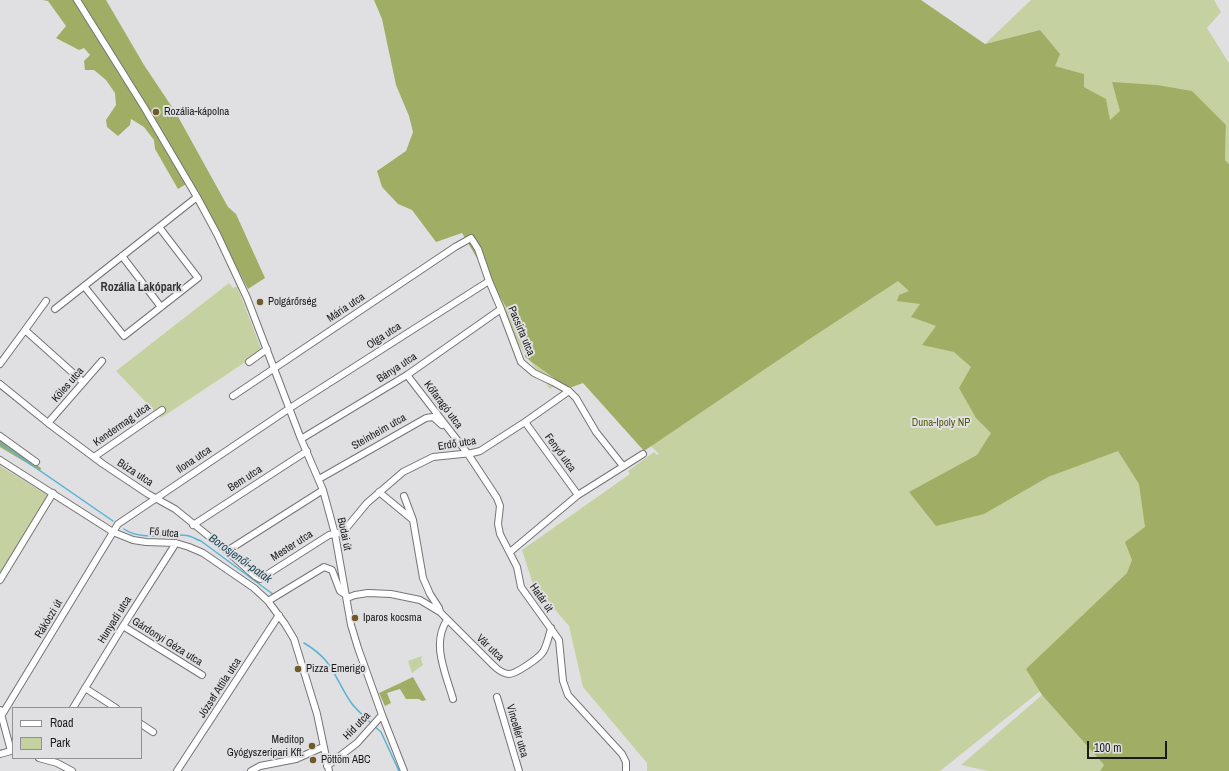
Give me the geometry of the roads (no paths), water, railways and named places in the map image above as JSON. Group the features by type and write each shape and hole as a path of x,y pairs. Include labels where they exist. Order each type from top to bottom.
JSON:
{"street":[{"name":"Budai út","path":"77,0 144,107 197,197 217,234 250,306 301,440 323,490 335,534 351,625 382,715 404,771"},
{"path":"54,309 197,197"},
{"path":"84,286 124,336 198,278 159,227"},
{"name":"Pacsirta utca","path":"471,238 478,249 521,362 534,373 569,391 576,398 596,432 623,466"},
{"name":"Mária utca","path":"233,396 455,247 471,238"},
{"path":"122,256 161,307"},
{"name":"Olga utca","path":"290,408 489,281"},
{"path":"0,364 46,301"},
{"name":"Bánya utca","path":"301,440 407,375 501,309"},
{"path":"25,330 83,382"},
{"path":"249,362 267,349"},
{"name":"Köles utca","path":"48,423 102,361"},
{"name":"Kőfaragó utca","path":"407,375 468,454 498,499 500,509 500,536 510,552"},
{"name":"Búza utca","path":"0,384 48,423 94,457 148,494 175,509 227,551 254,576 260,579"},
{"name":"Erdő utca","path":"335,534 343,532 367,503 403,472 434,457 468,454 482,450 569,391"},
{"name":"Ilona utca","path":"113,532 118,524 127,517 290,408"},
{"name":"Kendermag utca","path":"94,457 162,410"},
{"name":"Steinheim utca","path":"318,479 426,418 432,417 444,428 450,430"},
{"name":"Fenyő utca","path":"525,422 578,495"},
{"path":"0,436 36,462"},
{"name":"Bem utca","path":"193,525 307,451"},
{"path":"510,552 578,495 643,454"},
{"name":"Fő utca","path":"0,460 113,532 133,540 176,543 189,547 203,553 254,588 279,615 294,639 317,714 328,769"},
{"path":"227,551 323,490"},
{"path":"379,492 413,520"},
{"path":"0,580 53,493"},
{"name":"Vár utca","path":"404,496 413,520 423,578 430,594 440,612 447,620 493,665 501,671 509,674 517,672 542,653 548,642 551,628"},
{"name":"Rákóczi út","path":"0,715 113,532"},
{"name":"Mester utca","path":"260,579 329,534 335,534"},
{"name":"Hunyadi utca","path":"74,707 122,626 176,543"},
{"name":"Határ út","path":"510,552 517,567 522,590 560,642 563,681 568,695 623,755 626,762 626,771"},
{"path":"268,602 324,567 332,570 340,590 346,596 368,593 391,594 420,600 440,612"},
{"name":"József Attila utca","path":"177,771 279,615"},
{"path":"447,620 443,627 440,650 441,660 453,699"},
{"name":"Gárdonyi Géza utca","path":"122,626 202,675"},
{"path":"85,688 114,707"},
{"name":"Vincellér utca","path":"497,696 519,771"},
{"path":"0,715 12,751 0,754"},
{"name":"Híd utca","path":"328,769 357,743 382,715"},
{"path":"142,725 153,732"},
{"path":"251,771 260,766 296,759 323,747"},
{"path":"44,759 57,763 72,771"}],"waterway":[{"name":"Borosjenői-patak","path":"0,443 113,521"},
{"name":"Borosjenői-patak","path":"124,529 139,535 181,535 189,536 201,541 274,595"},
{"name":"Borosjenői-patak","path":"304,643 314,649 327,662 352,704 371,723"},
{"name":"Borosjenői-patak","path":"374,726 381,732 399,771"}],"place":[{"name":"Rozália-kápolna","path":"156,112"},
{"name":"Polgárőrség","path":"260,302"},
{"name":"Iparos kocsma","path":"355,618"},
{"name":"Pizza Emerigo","path":"298,669"},
{"name":"Meditop Gyógyszeripari Kft.","path":"312,746"},
{"name":"Pöttöm ABC","path":"313,760"}],"district":[{"name":"Rozália Lakópark","path":"141,288"}],"park label":[{"name":"Duna-Ipoly NP","path":"941,423"}]}
